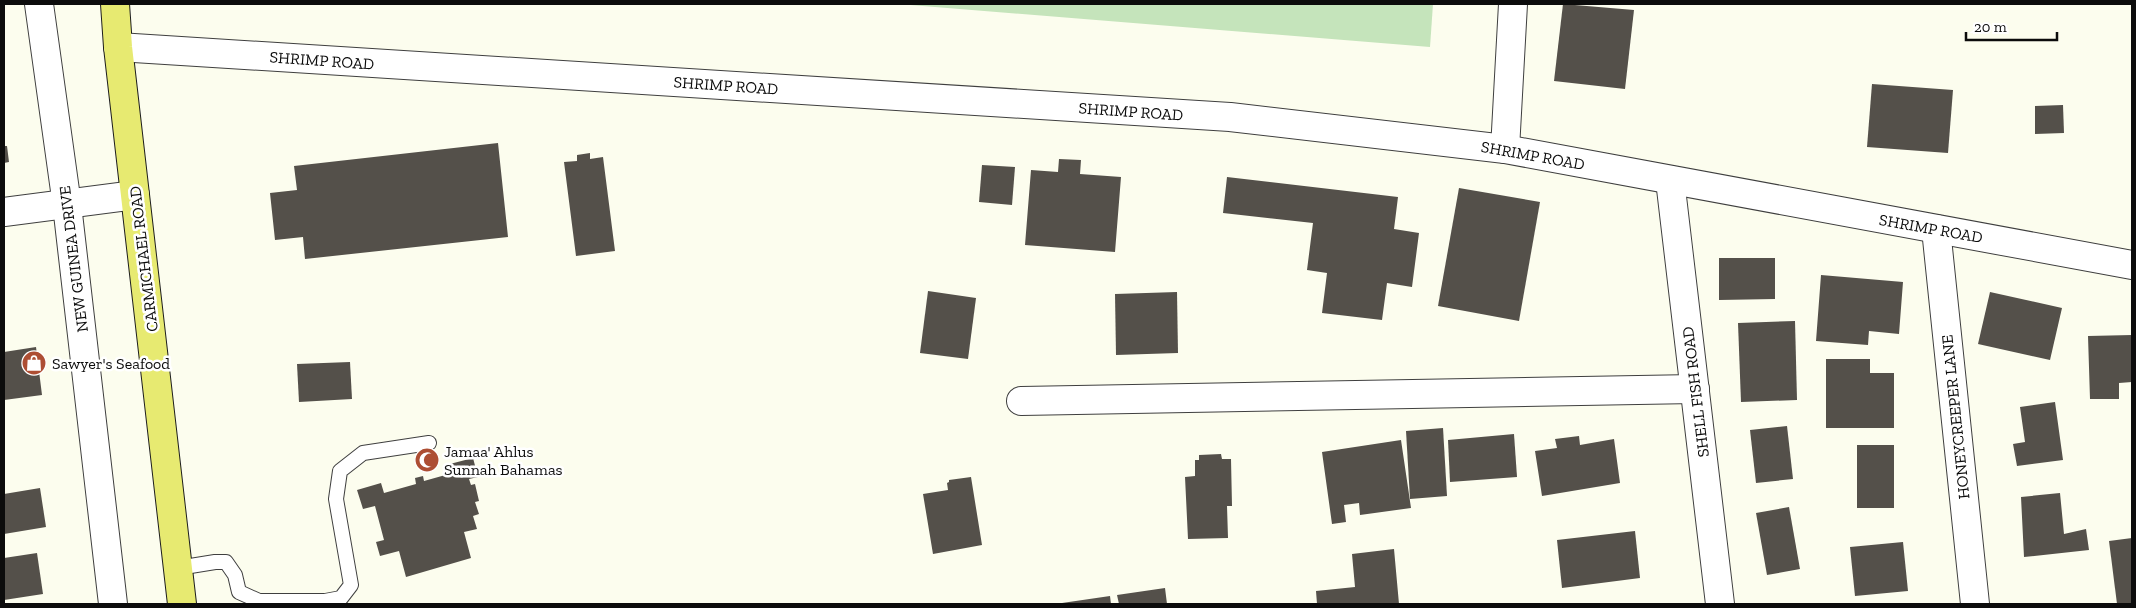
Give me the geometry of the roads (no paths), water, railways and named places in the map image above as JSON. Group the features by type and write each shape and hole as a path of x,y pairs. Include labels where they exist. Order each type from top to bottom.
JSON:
{"main road":[{"name":"CARMICHAEL ROAD","path":"115,4 118,46 182,604"}],"street":[{"name":"NEW GUINEA DRIVE","path":"39,4 67,205 113,604"},
{"path":"1505,149 1513,4"},
{"name":"SHRIMP ROAD","path":"118,46 1230,117 1505,149 2132,264"},
{"name":"SHELL FISH ROAD","path":"1670,180 1720,604"},
{"path":"4,212 135,195"},
{"name":"HONEYCREEPER LANE","path":"1936,229 1975,604"},
{"path":"1021,401 1695,389"}],"lane":[{"path":"178,568 226,562 235,575 239,592 259,601 325,601 341,598 351,585 336,499 340,471 363,453 429,443"}],"place":[{"name":"Sawyer's Seafood","path":"34,363"},
{"name":"Jamaa' Ahlus Sunnah Bahamas","path":"427,460"}]}
